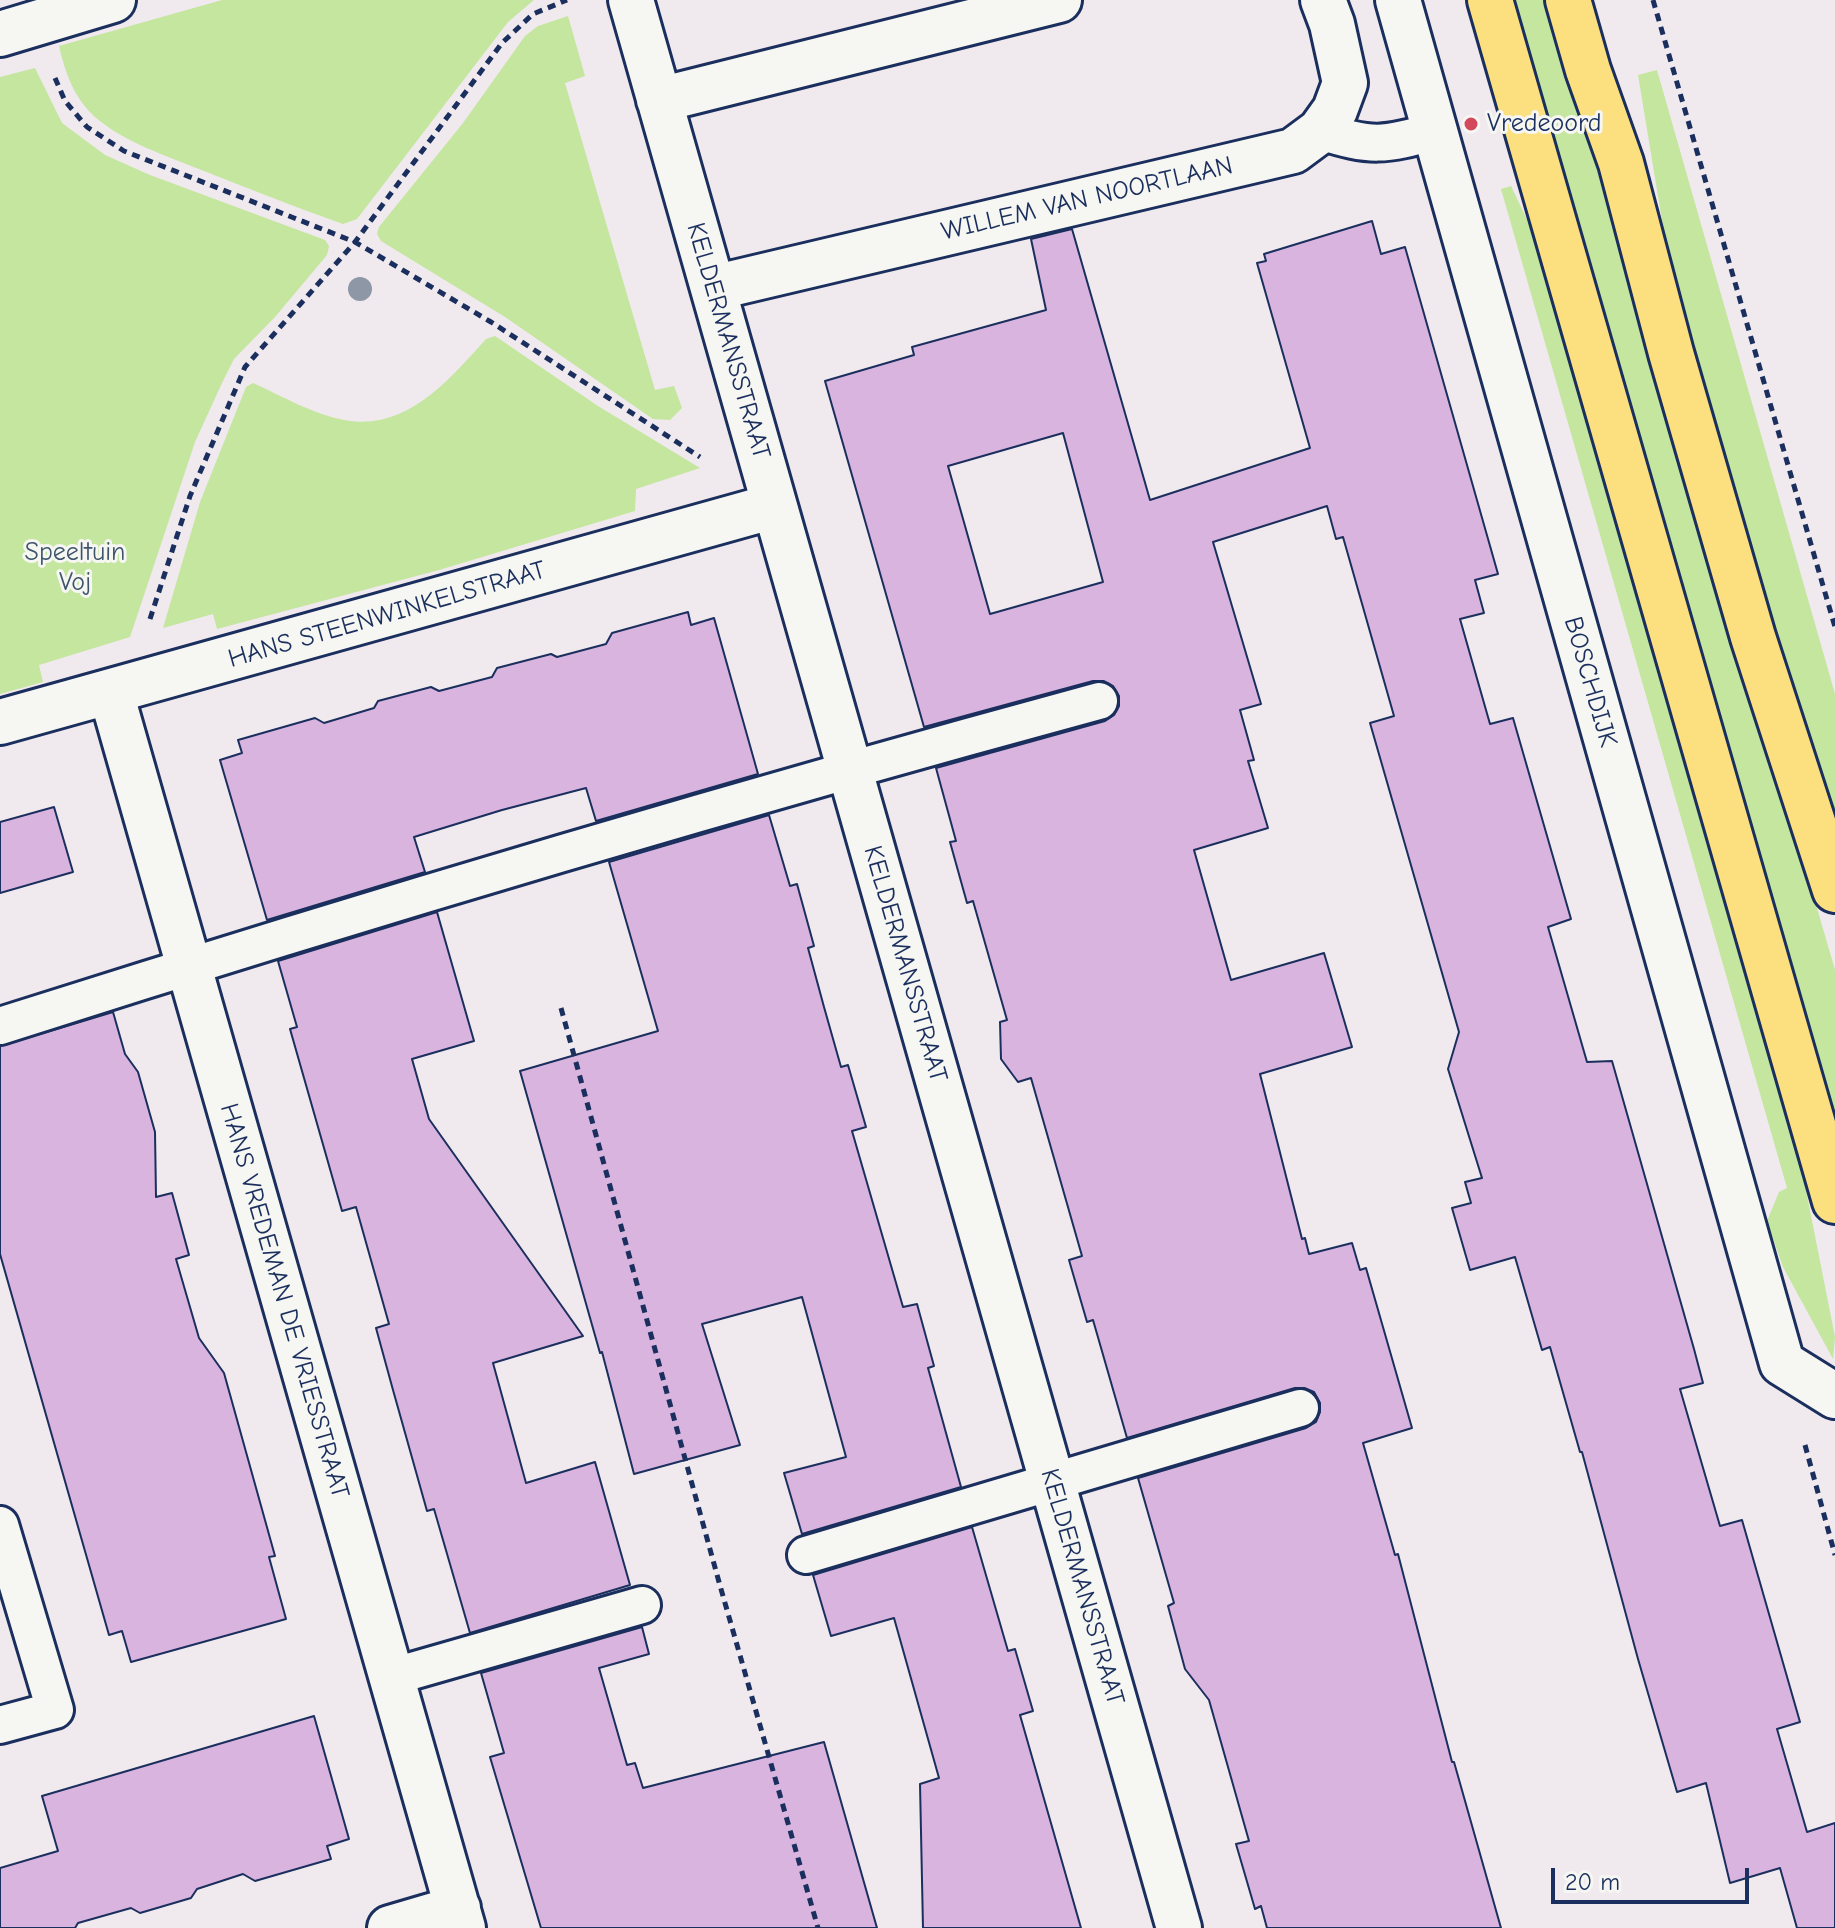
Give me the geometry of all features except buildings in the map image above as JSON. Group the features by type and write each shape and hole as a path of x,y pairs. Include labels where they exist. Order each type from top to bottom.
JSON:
{"main road":[{"path":"1490,0 1835,1201"},
{"path":"1568,0 1588,70 1621,163 1671,353 1753,637 1835,890"}],"street":[{"path":"18,29 113,0"},
{"name":"KELDERMANSSTRAAT","path":"631,0 1179,1928"},
{"path":"659,100 1059,0"},
{"name":"WILLEM VAN NOORTLAAN","path":"713,288 1293,151 1320,131 1335,110 1345,83 1332,24 1323,0"},
{"name":"BOSCHDIJK","path":"1398,0 1782,1363"},
{"name":"HANS STEENWINKELSTRAAT","path":"0,722 774,506"},
{"name":"HANS VREDEMAN DE VRIESSTRAAT","path":"111,693 461,1918"},
{"path":"1782,1363 1835,1396"},
{"path":"390,1928 461,1918"}],"lane":[{"path":"1320,131 1357,142 1392,143 1435,131"},
{"path":"0,1026 189,966 849,769 1099,701"},
{"path":"806,1555 1300,1408"},
{"path":"0,1525 55,1710 0,1725"},
{"path":"391,1677 642,1605"}],"path":[{"path":"111,693 145,634 190,496 245,367 355,242 502,43 533,14 567,0"},
{"path":"1653,0 1835,627"},
{"path":"18,29 49,64 65,101 87,127 124,151 355,242 491,322 774,506"},
{"path":"561,1008 818,1928"},
{"path":"1782,1363 1835,1555"}],"green space":[{"path":"222,0 534,0 508,22 357,219 343,224 131,141 95,117 76,93 59,46"},
{"path":"1507,0 1553,0 1835,970 1835,1119 1801,1026"},
{"path":"568,16 585,76 565,83 655,390 674,386 682,408 670,420 653,419 505,317 381,241 377,234 379,227 463,123 525,36 538,26"},
{"name":"Speeltuin Voj","path":"35,68 62,123 105,155 150,175 325,240 329,246 327,255 275,317 234,359 195,442 130,637 39,665 43,682 0,694 0,77"},
{"path":"1657,70 1835,694 1835,844 1679,323 1638,75"},
{"path":"1511,186 1552,272 1796,1140 1835,1337 1833,1359 1783,1267 1767,1221 1779,1192 1787,1188 1501,189"},
{"path":"495,336 598,406 700,468 636,489 635,511 439,570 217,629 213,614 163,628 200,502 246,387 253,383 309,409 344,420 366,422 387,418 424,399 457,371 486,339"}],"place":[{"name":"Vredeoord","path":"1471,124"}]}
